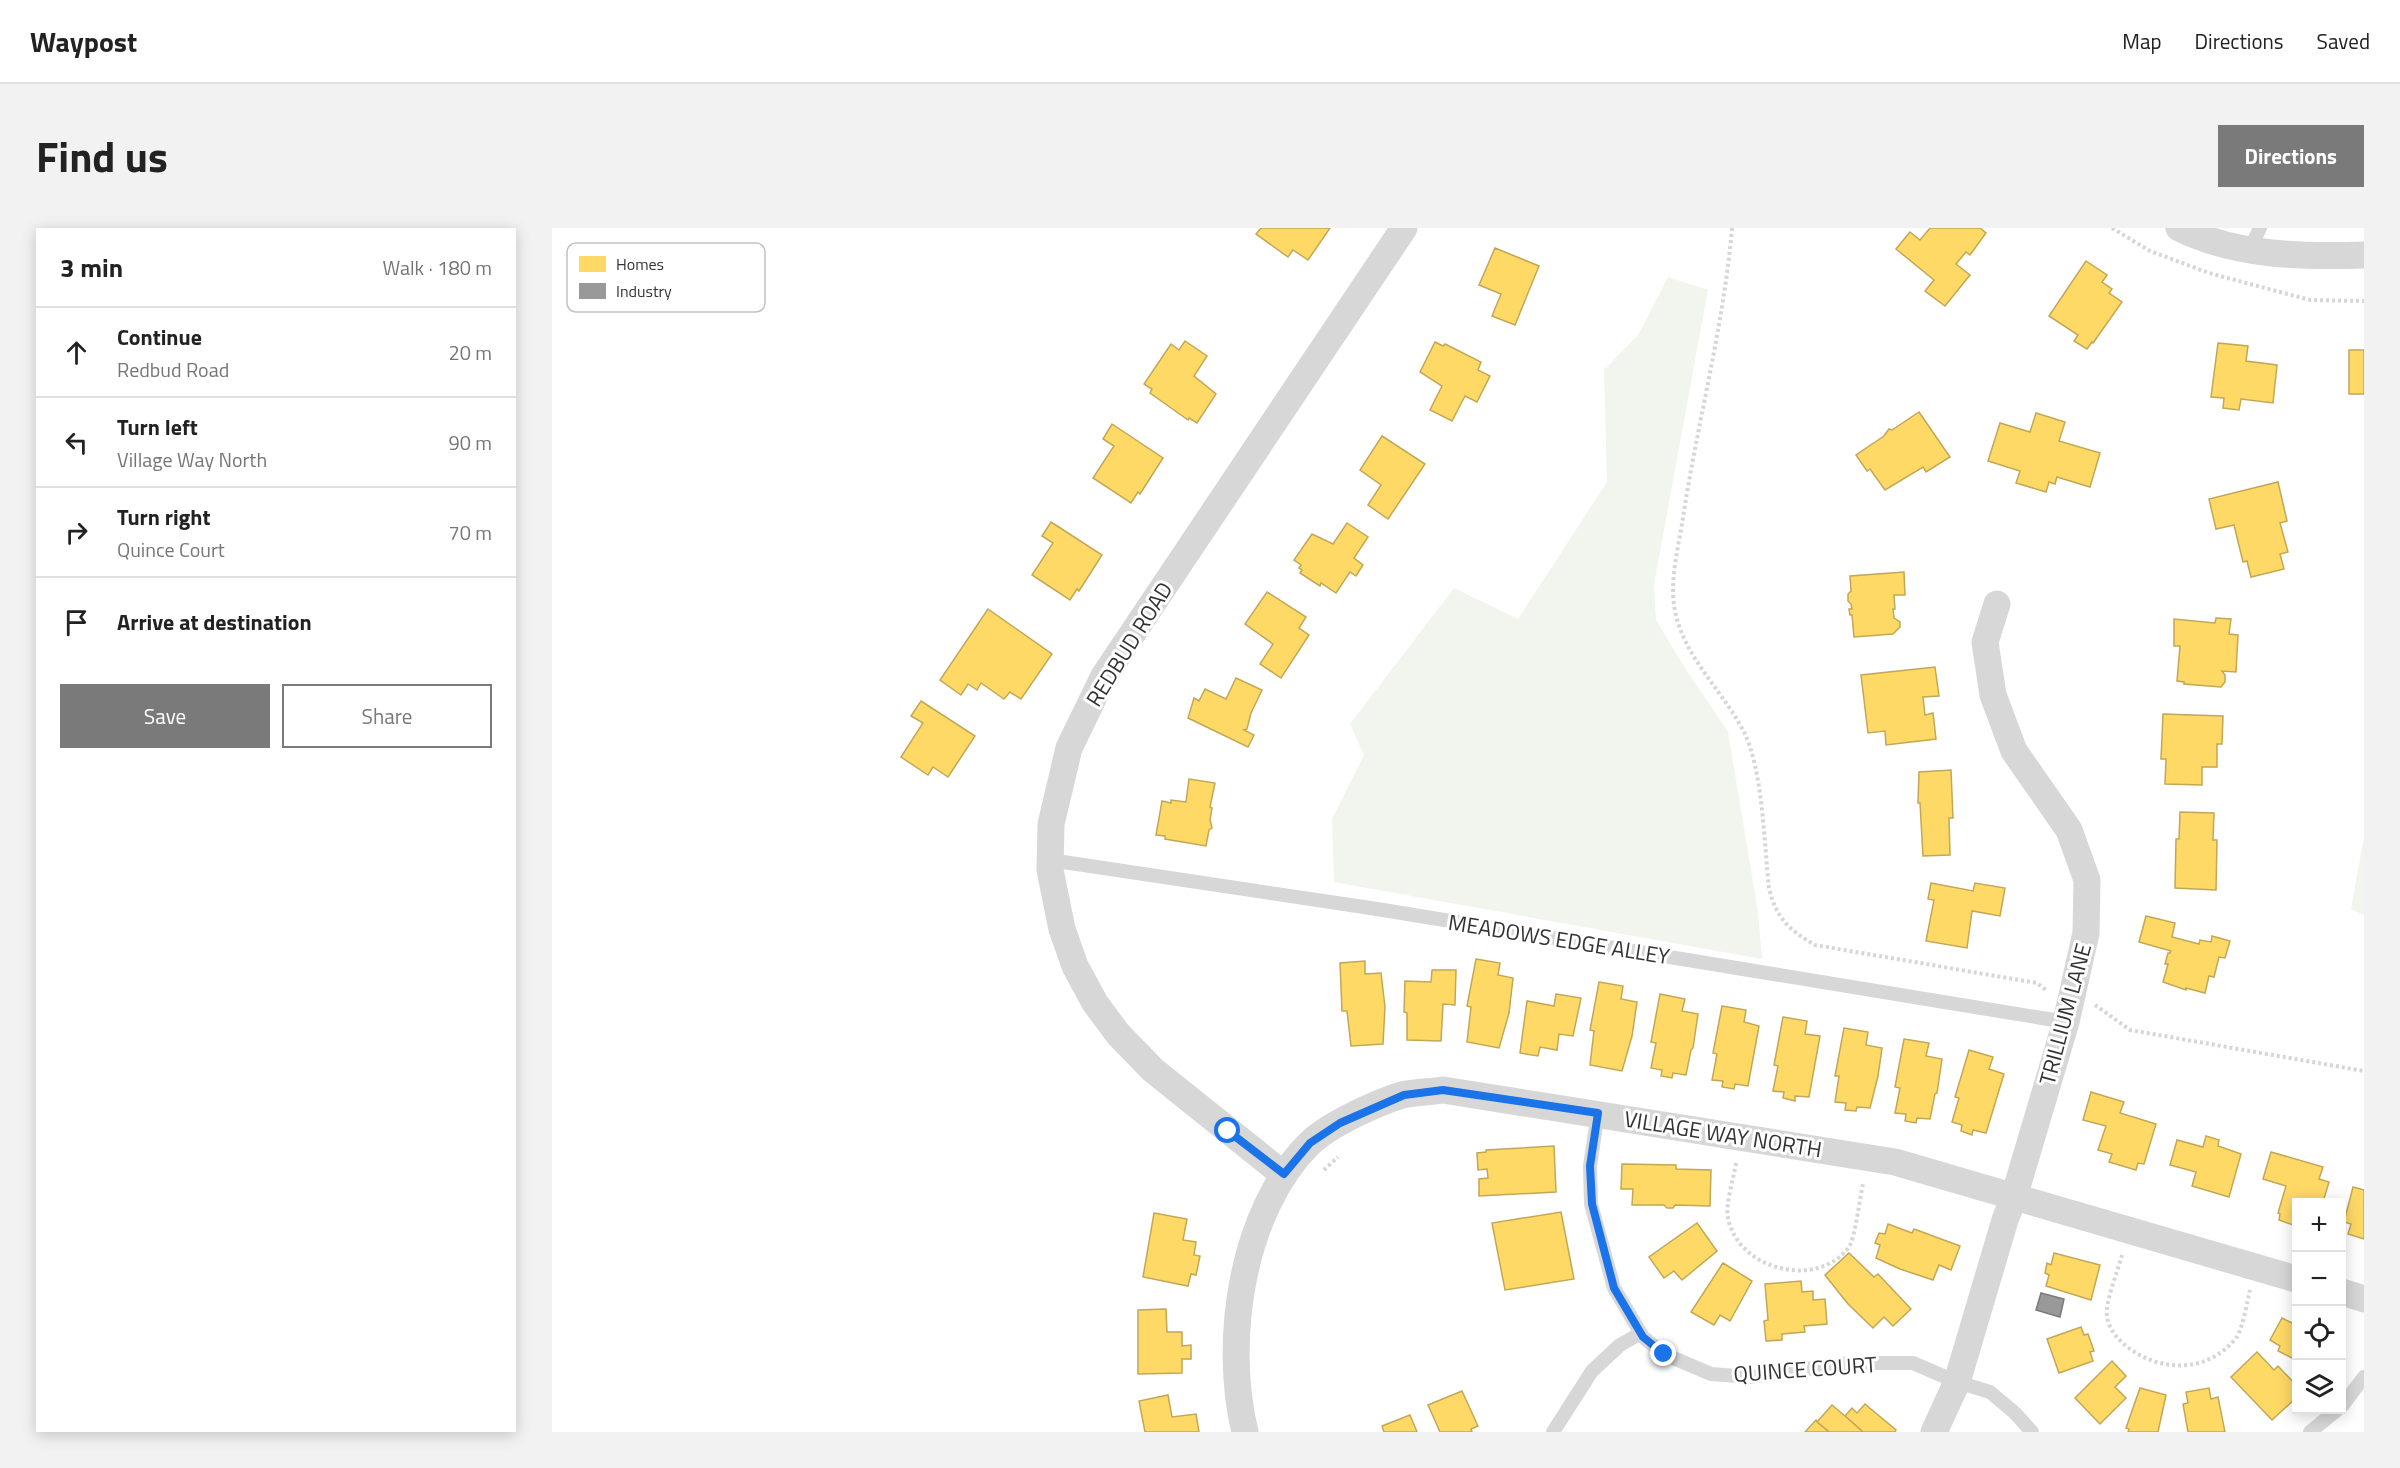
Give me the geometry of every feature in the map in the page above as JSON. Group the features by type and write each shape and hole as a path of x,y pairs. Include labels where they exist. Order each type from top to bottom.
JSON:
{"street":[{"name":"REDBUD ROAD","path":"1284,1174 1153,1070 1118,1034 1095,1003 1075,966 1062,929 1050,870 1051,824 1070,748 1104,676 1404,228"},
{"path":"2179,228 2255,240 2318,256 2364,255"},
{"name":"TRILLIUM LANE","path":"1934,1432 1956,1382 2004,1220 2014,1197 2068,1011 2086,933 2087,880 2069,830 2014,751 1993,695 1985,642 1997,604"},
{"name":"VILLAGE WAY NORTH","path":"1245,1432 1239,1409 1236,1360 1239,1303 1250,1255 1261,1222 1284,1174 1310,1143 1340,1123 1404,1095 1443,1090 1895,1162 2292,1278"},
{"path":"2346,1293 2364,1299"}],"lane":[{"name":"MEADOWS EDGE ALLEY","path":"1050,860 2068,1011"},
{"name":"QUINCE COURT","path":"1598,1113 1590,1166 1592,1204 1614,1288 1641,1333 1664,1354 1712,1374 1750,1377 1849,1363 1913,1363 1956,1382 1990,1392 2016,1413 2032,1432"},
{"path":"1553,1432 1592,1371 1620,1345 1641,1333"},
{"path":"2346,1401 2364,1377"},
{"path":"2310,1432 2332,1414"}],"path":[{"path":"1732,228 1716,339 1689,479 1674,581 1674,605 1680,630 1690,650 1731,710 1753,753 1769,888 1774,906 1783,921 1797,935 1815,945 2037,983 2068,1011 2096,1005 2130,1030 2364,1071"},
{"path":"1736,1163 1727,1216 1732,1231 1744,1248 1755,1257 1773,1267 1791,1271 1808,1270 1824,1265 1838,1258 1851,1245 1863,1184"},
{"path":"2122,1254 2107,1306 2107,1317 2114,1335 2143,1358 2159,1365 2192,1365 2202,1363 2218,1354 2237,1337 2250,1290"}],"shaded area":[{"path":"1668,277 1708,290 1654,584 1656,620 1728,732 1758,912 1762,959 1334,882 1332,819 1364,755 1350,724 1454,588 1518,619 1607,482 1604,370 1639,334"},
{"path":"2364,837 2364,915 2351,909"}],"building: Homes":[{"path":"1261,228 1330,228 1308,260 1293,250 1288,257 1256,234"},
{"path":"1930,228 1980,228 1986,233 1970,255 1966,252 1956,264 1970,275 1945,306 1925,291 1934,280 1896,249 1910,232 1920,240"},
{"path":"1495,248 1539,266 1515,325 1492,316 1501,294 1479,285"},
{"path":"2086,261 2107,275 2102,282 2112,289 2109,293 2122,302 2087,349 2074,341 2078,335 2049,316"},
{"path":"1185,341 1207,356 1194,376 1216,394 1197,423 1189,418 1188,420 1150,393 1152,389 1144,384 1171,344 1179,350"},
{"path":"1435,342 1443,346 1445,344 1481,362 1478,370 1490,376 1477,402 1465,396 1452,421 1430,410 1442,386 1420,372"},
{"path":"2218,343 2248,346 2246,361 2277,365 2273,403 2241,399 2239,410 2223,408 2224,398 2211,397"},
{"path":"2349,350 2364,350 2364,394 2349,394"},
{"path":"1919,412 1950,457 1926,472 1923,467 1885,490 1870,469 1867,471 1856,455 1884,436 1889,429 1892,430"},
{"path":"2036,413 2065,422 2059,441 2100,453 2090,487 2057,477 2055,484 2049,482 2046,492 2016,483 2020,471 1988,461 2000,423 2030,432"},
{"path":"1112,424 1163,458 1140,494 1138,492 1131,503 1093,478 1114,446 1103,439"},
{"path":"1382,436 1425,464 1388,519 1368,505 1381,485 1360,470"},
{"path":"2278,482 2287,521 2280,523 2288,552 2280,554 2284,569 2251,577 2247,561 2243,562 2234,525 2216,529 2209,499"},
{"path":"1051,522 1102,555 1079,591 1077,589 1070,600 1032,575 1053,543 1042,536"},
{"path":"1347,523 1368,537 1354,558 1363,565 1356,576 1350,572 1336,593 1300,573 1301,565 1294,560 1312,534 1333,544"},
{"path":"1904,572 1905,595 1894,595 1894,618 1900,622 1900,627 1893,634 1854,637 1852,615 1849,609 1852,609 1848,601 1848,594 1851,591 1850,576"},
{"path":"1267,592 1306,617 1299,628 1309,635 1281,678 1260,664 1273,644 1245,624"},
{"path":"988,609 1052,654 1021,699 1010,692 1004,699 981,683 977,690 968,684 961,695 940,680"},
{"path":"2216,618 2231,619 2229,634 2238,635 2236,672 2222,671 2225,675 2225,682 2221,687 2184,684 2184,682 2177,681 2180,646 2174,646 2174,619 2215,623"},
{"path":"1935,667 1939,696 1923,697 1925,715 1933,713 1936,739 1886,745 1885,731 1868,733 1861,675"},
{"path":"1236,678 1262,690 1251,713 1247,729 1244,730 1254,735 1248,747 1188,718 1194,698 1199,701 1205,689 1226,699"},
{"path":"921,701 975,736 948,777 933,767 928,775 901,757 923,723 911,716"},
{"path":"2163,714 2223,716 2222,744 2217,744 2217,767 2202,767 2202,785 2165,784 2166,759 2161,759"},
{"path":"1951,770 1953,818 1949,818 1950,855 1923,856 1920,803 1918,803 1919,772"},
{"path":"1189,779 1215,783 1210,807 1212,808 1210,820 1212,828 1209,830 1206,846 1165,839 1165,836 1156,835 1162,801 1186,802"},
{"path":"2180,812 2214,813 2213,840 2217,840 2216,890 2175,888 2176,839 2179,839"},
{"path":"1931,883 1973,891 1975,883 2005,888 2000,916 1972,911 1967,948 1926,941 1934,900 1928,899"},
{"path":"2146,916 2175,923 2172,937 2199,944 2200,940 2211,942 2212,936 2230,941 2225,958 2219,957 2214,977 2209,976 2205,993 2186,988 2186,990 2163,982 2168,964 2165,964 2168,953 2171,951 2139,942"},
{"path":"1476,959 1500,963 1498,975 1513,978 1509,1013 1499,1048 1467,1042 1471,1007 1467,1006"},
{"path":"1365,961 1365,974 1381,973 1385,1007 1383,1044 1351,1046 1347,1011 1342,1011 1340,963"},
{"path":"1432,970 1456,970 1455,1005 1443,1004 1441,1041 1407,1040 1407,1013 1404,1012 1405,981 1431,982"},
{"path":"1599,982 1623,986 1621,999 1637,1002 1632,1036 1622,1071 1590,1065 1594,1031 1590,1030"},
{"path":"1556,994 1581,998 1573,1036 1559,1034 1557,1050 1540,1047 1538,1056 1520,1053 1527,1001 1554,1006"},
{"path":"1660,994 1685,999 1682,1011 1698,1014 1686,1075 1673,1073 1672,1078 1661,1076 1662,1070 1651,1068 1656,1043 1651,1042"},
{"path":"1722,1006 1746,1010 1744,1022 1759,1026 1748,1086 1735,1084 1734,1089 1722,1087 1723,1081 1712,1080 1717,1054 1713,1053"},
{"path":"1783,1017 1807,1021 1805,1034 1820,1036 1809,1097 1795,1096 1795,1101 1783,1098 1784,1092 1773,1091 1778,1066 1774,1065"},
{"path":"1844,1028 1868,1032 1866,1045 1882,1048 1870,1108 1857,1107 1856,1111 1845,1110 1846,1103 1835,1102 1839,1076 1835,1076"},
{"path":"1904,1039 1929,1043 1926,1056 1942,1059 1930,1119 1917,1118 1916,1123 1905,1121 1906,1114 1895,1113 1900,1088 1895,1087"},
{"path":"1969,1050 1993,1057 1989,1069 2004,1074 1986,1133 1973,1130 1972,1135 1961,1131 1962,1125 1952,1122 1959,1098 1955,1097"},
{"path":"2091,1092 2124,1102 2120,1113 2156,1124 2144,1164 2138,1163 2136,1170 2109,1162 2112,1154 2098,1150 2106,1126 2083,1120"},
{"path":"2206,1136 2219,1140 2218,1146 2241,1154 2229,1197 2192,1186 2196,1172 2170,1165 2177,1140 2203,1147"},
{"path":"1554,1146 1556,1192 1479,1196 1479,1179 1488,1178 1487,1169 1478,1170 1477,1153 1486,1152 1486,1150"},
{"path":"2271,1152 2323,1167 2319,1179 2329,1182 2324,1198 2292,1198 2292,1225 2279,1220 2280,1214 2278,1213 2286,1186 2263,1179"},
{"path":"1622,1164 1676,1165 1676,1169 1711,1170 1710,1206 1675,1205 1673,1208 1667,1208 1664,1205 1632,1205 1633,1189 1621,1189"},
{"path":"2353,1187 2364,1190 2364,1239 2348,1234 2351,1224 2346,1223"},
{"path":"1561,1212 1574,1279 1505,1290 1492,1223"},
{"path":"1154,1213 1187,1219 1183,1240 1196,1242 1194,1255 1200,1256 1196,1275 1191,1274 1188,1286 1143,1277"},
{"path":"1697,1223 1717,1251 1682,1280 1674,1271 1664,1278 1649,1257"},
{"path":"1888,1224 1912,1233 1914,1229 1960,1246 1951,1270 1939,1265 1933,1280 1876,1258 1880,1245 1875,1243 1879,1233 1885,1234"},
{"path":"1849,1253 1874,1277 1878,1274 1911,1309 1893,1326 1884,1317 1873,1328 1848,1304 1825,1275"},
{"path":"2054,1253 2100,1265 2091,1300 2046,1286 2049,1275 2045,1273 2047,1263 2051,1265"},
{"path":"1723,1263 1752,1281 1730,1321 1720,1315 1714,1325 1691,1312"},
{"path":"1801,1281 1802,1292 1813,1291 1813,1300 1825,1299 1827,1324 1804,1326 1805,1332 1782,1334 1782,1340 1766,1341 1764,1321 1768,1320 1765,1284"},
{"path":"1166,1309 1167,1332 1182,1332 1182,1346 1191,1345 1191,1359 1182,1359 1182,1373 1138,1374 1138,1310"},
{"path":"2282,1318 2292,1323 2292,1358 2278,1351 2280,1346 2270,1340"},
{"path":"2081,1327 2084,1335 2088,1334 2094,1351 2090,1352 2093,1361 2059,1373 2047,1339"},
{"path":"2257,1352 2274,1370 2278,1366 2292,1381 2292,1402 2272,1420 2231,1377"},
{"path":"2112,1361 2126,1376 2115,1387 2126,1398 2100,1424 2075,1398"},
{"path":"2140,1388 2166,1395 2158,1432 2128,1432 2129,1429 2126,1428"},
{"path":"2209,1388 2211,1399 2218,1397 2225,1432 2188,1432 2183,1404 2188,1403 2186,1392"},
{"path":"1462,1391 1478,1426 1471,1429 1472,1432 1440,1432 1428,1405"},
{"path":"1168,1395 1172,1417 1196,1414 1199,1432 1145,1432 1139,1401"},
{"path":"1865,1404 1896,1430 1895,1432 1863,1432 1845,1416 1852,1408 1857,1413"},
{"path":"1832,1405 1863,1432 1829,1432 1817,1422"},
{"path":"1410,1415 1417,1432 1384,1432 1382,1426"},
{"path":"1816,1420 1817,1422 1829,1432 1805,1432"}],"building: Industry":[{"path":"2041,1293 2064,1299 2060,1317 2036,1310"}],"route":[{"path":"1228,1131 1284,1174 1310,1143 1340,1123 1404,1095 1443,1090 1598,1113 1592,1140 1590,1166 1592,1204 1614,1288 1643,1337 1664,1354"}]}
